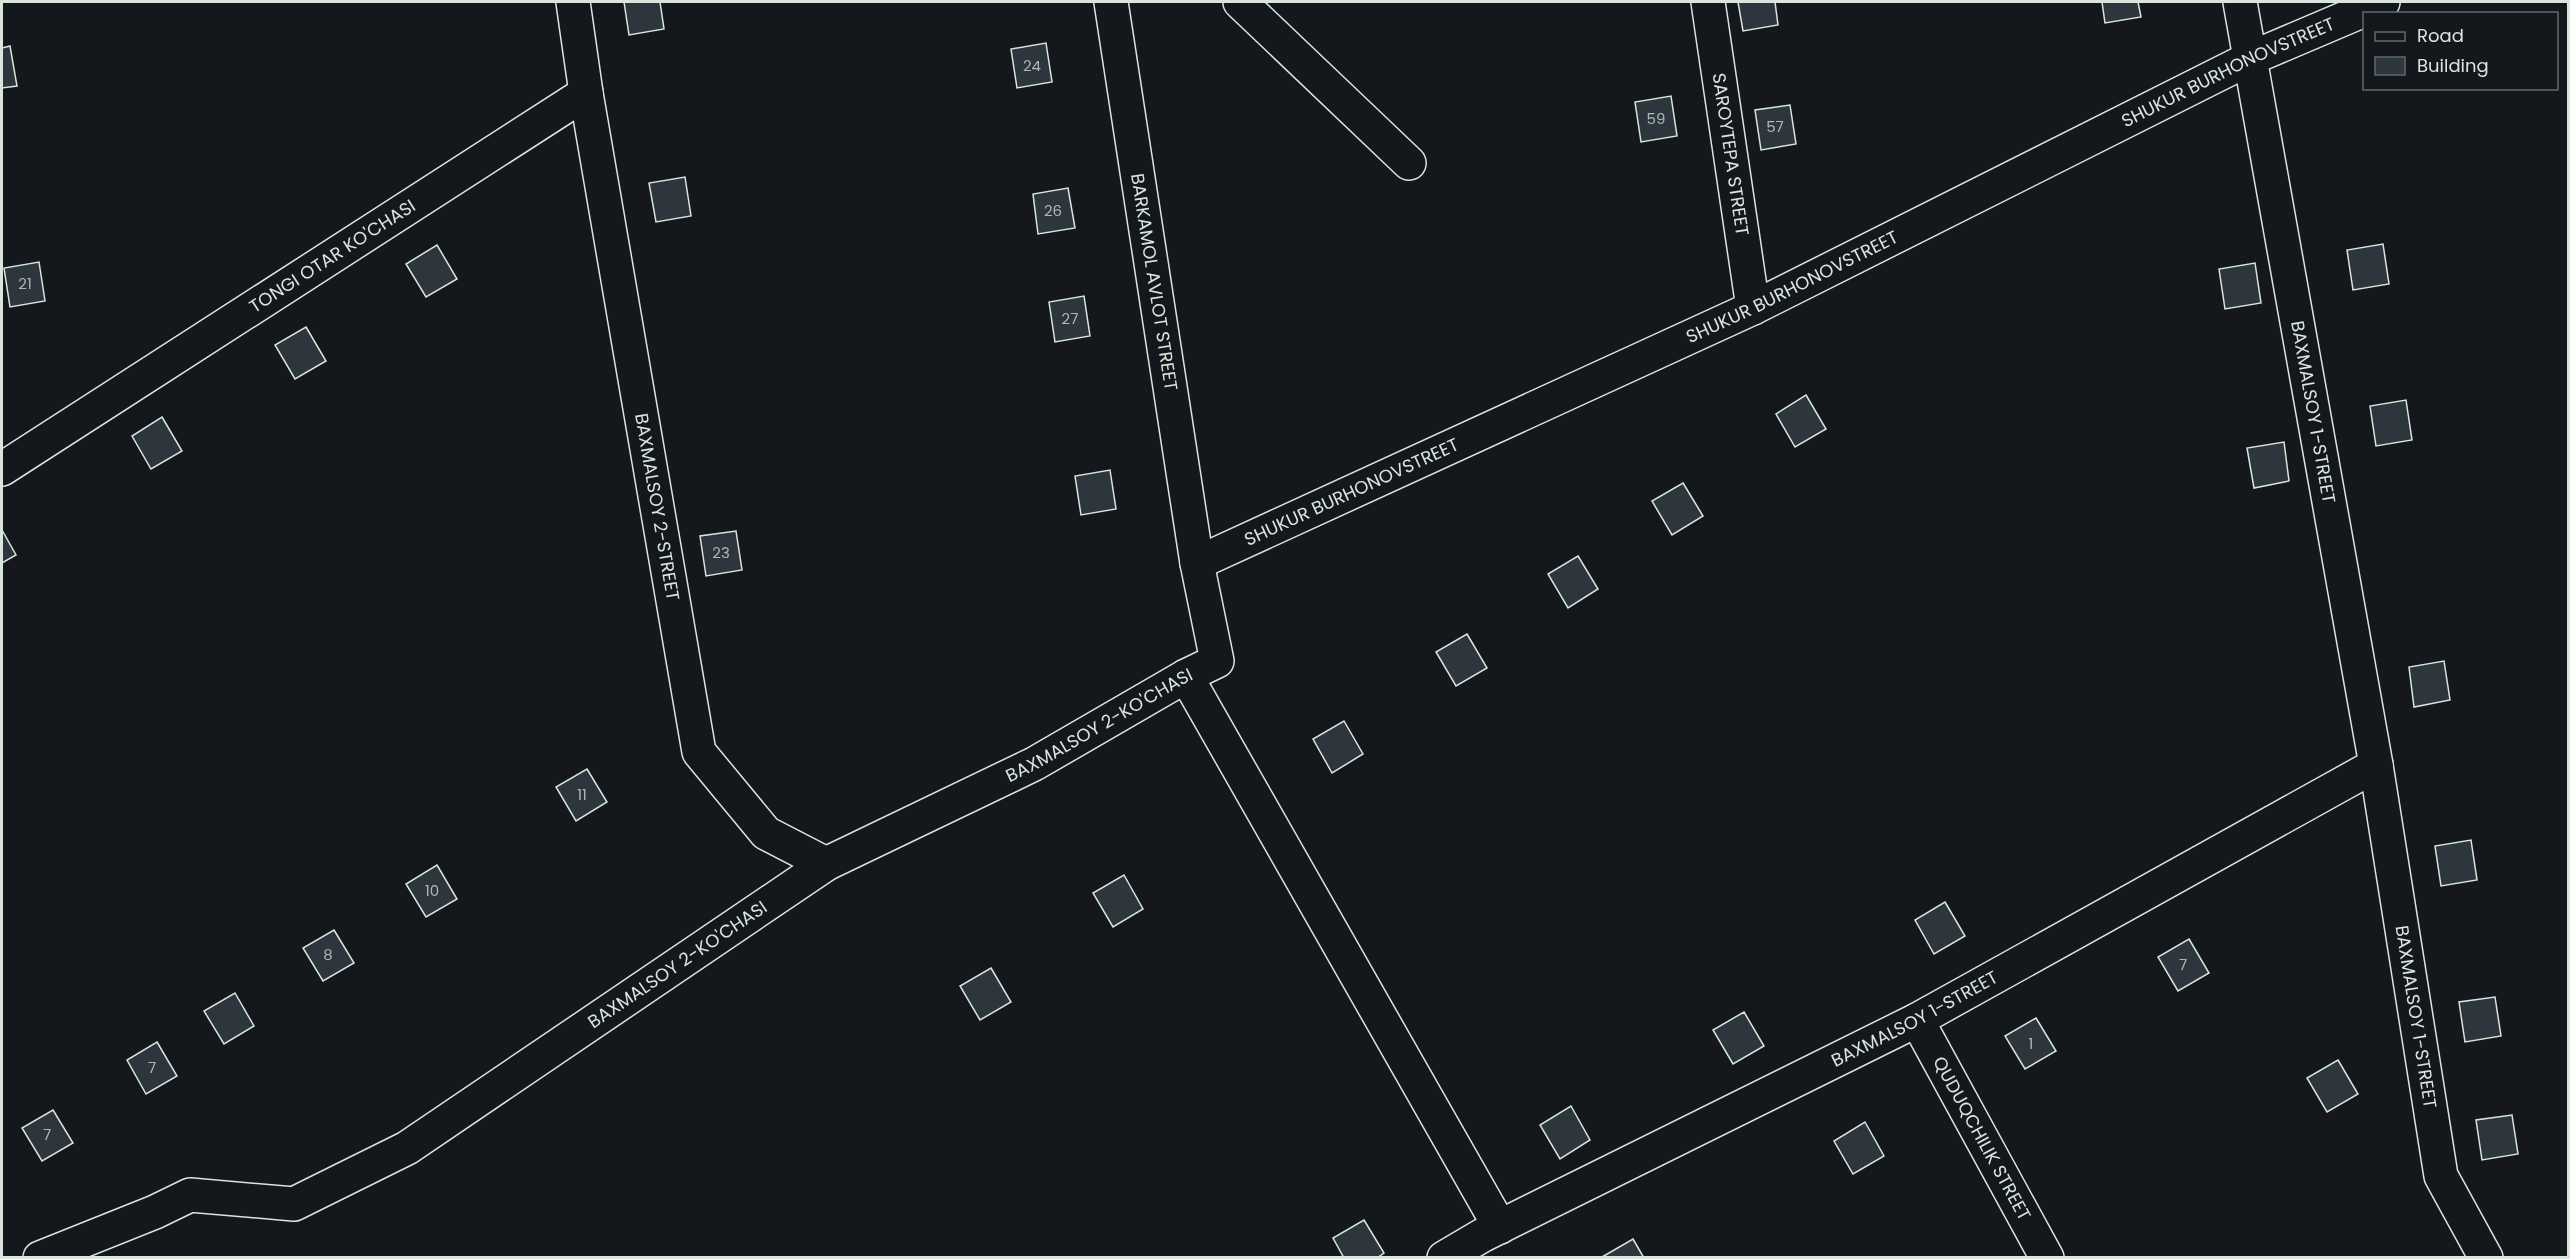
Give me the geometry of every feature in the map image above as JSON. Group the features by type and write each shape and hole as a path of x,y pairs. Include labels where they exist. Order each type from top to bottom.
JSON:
{"street":[{"path":"573,2 586,93"},
{"name":"BARKAMOL AVLOT STREET","path":"1111,2 1197,563"},
{"path":"1240,2 1409,164"},
{"name":"SAROYTEPA STREET","path":"1708,2 1753,308"},
{"name":"BAXMALSOY 1-STREET","path":"2240,2 2376,765 2440,1176 2486,1257"},
{"name":"SHUKUR BURHONOVSTREET","path":"1197,563 1753,308 2249,59 2383,2"},
{"name":"TONGI OTAR KO'CHASI","path":"2,461 586,93"},
{"name":"BAXMALSOY 2-STREET","path":"586,93 699,752 766,833 826,864"},
{"name":"BAXMALSOY 2-KO'CHASI","path":"40,1257 155,1212 190,1195 294,1204 407,1148 826,864 1034,764 1186,676 1217,661 1197,563"},
{"path":"1186,676 1493,1240"},
{"name":"BAXMALSOY 1-STREET","path":"1444,1257 1493,1240 1917,1020 2376,765"},
{"name":"QUDUQCHILIK STREET","path":"1917,1020 2046,1257"}],"building":[{"path":"624,2 660,2 664,29 629,35"},
{"path":"1738,2 1775,2 1778,25 1743,31"},
{"path":"2102,2 2138,2 2141,17 2105,23"},
{"path":"1046,43 1052,82 1017,88 1011,49"},
{"path":"10,46 17,86 2,88 2,48"},
{"path":"1671,96 1677,136 1641,142 1635,102"},
{"path":"1790,105 1796,144 1761,150 1755,110"},
{"path":"685,177 691,216 656,222 649,183"},
{"path":"1068,188 1075,228 1038,234 1033,194"},
{"path":"2383,244 2389,284 2353,290 2347,250"},
{"path":"437,245 457,279 426,297 406,264"},
{"path":"39,262 45,301 10,307 4,268"},
{"path":"2255,263 2261,303 2225,309 2219,269"},
{"path":"1084,296 1090,336 1055,342 1049,302"},
{"path":"306,327 326,361 295,379 275,345"},
{"path":"1806,395 1826,429 1795,447 1776,414"},
{"path":"2406,400 2412,440 2376,446 2370,406"},
{"path":"162,417 182,451 151,469 132,436"},
{"path":"2284,442 2289,481 2254,488 2247,448"},
{"path":"1110,470 1116,509 1081,515 1075,476"},
{"path":"1683,483 1703,516 1672,535 1652,501"},
{"path":"2,530 16,555 2,563"},
{"path":"736,531 742,570 706,576 700,536"},
{"path":"1578,556 1598,589 1568,608 1548,574"},
{"path":"1467,634 1487,668 1456,686 1436,652"},
{"path":"2444,661 2450,700 2414,707 2409,667"},
{"path":"1344,721 1363,754 1332,773 1313,739"},
{"path":"587,769 607,802 576,821 556,787"},
{"path":"2471,840 2477,880 2441,886 2435,846"},
{"path":"437,865 457,899 426,917 406,884"},
{"path":"1124,875 1143,909 1113,927 1093,893"},
{"path":"1945,902 1965,936 1934,954 1915,920"},
{"path":"334,930 354,963 323,981 303,948"},
{"path":"2189,939 2209,973 2178,991 2158,957"},
{"path":"991,968 1011,1002 980,1020 960,986"},
{"path":"235,993 254,1026 224,1044 204,1011"},
{"path":"2495,997 2501,1036 2465,1042 2459,1002"},
{"path":"1744,1012 1764,1046 1733,1064 1713,1030"},
{"path":"2036,1018 2056,1051 2025,1069 2005,1036"},
{"path":"157,1042 177,1076 146,1094 127,1060"},
{"path":"2338,1060 2358,1094 2327,1112 2307,1078"},
{"path":"1571,1106 1590,1140 1560,1159 1540,1125"},
{"path":"53,1110 73,1143 42,1161 22,1128"},
{"path":"2512,1115 2518,1154 2482,1160 2476,1120"},
{"path":"1865,1122 1884,1156 1853,1174 1834,1141"},
{"path":"1364,1220 1384,1253 1377,1258 1344,1258 1333,1238"},
{"path":"1633,1239 1644,1258 1602,1258 1602,1257"}]}
